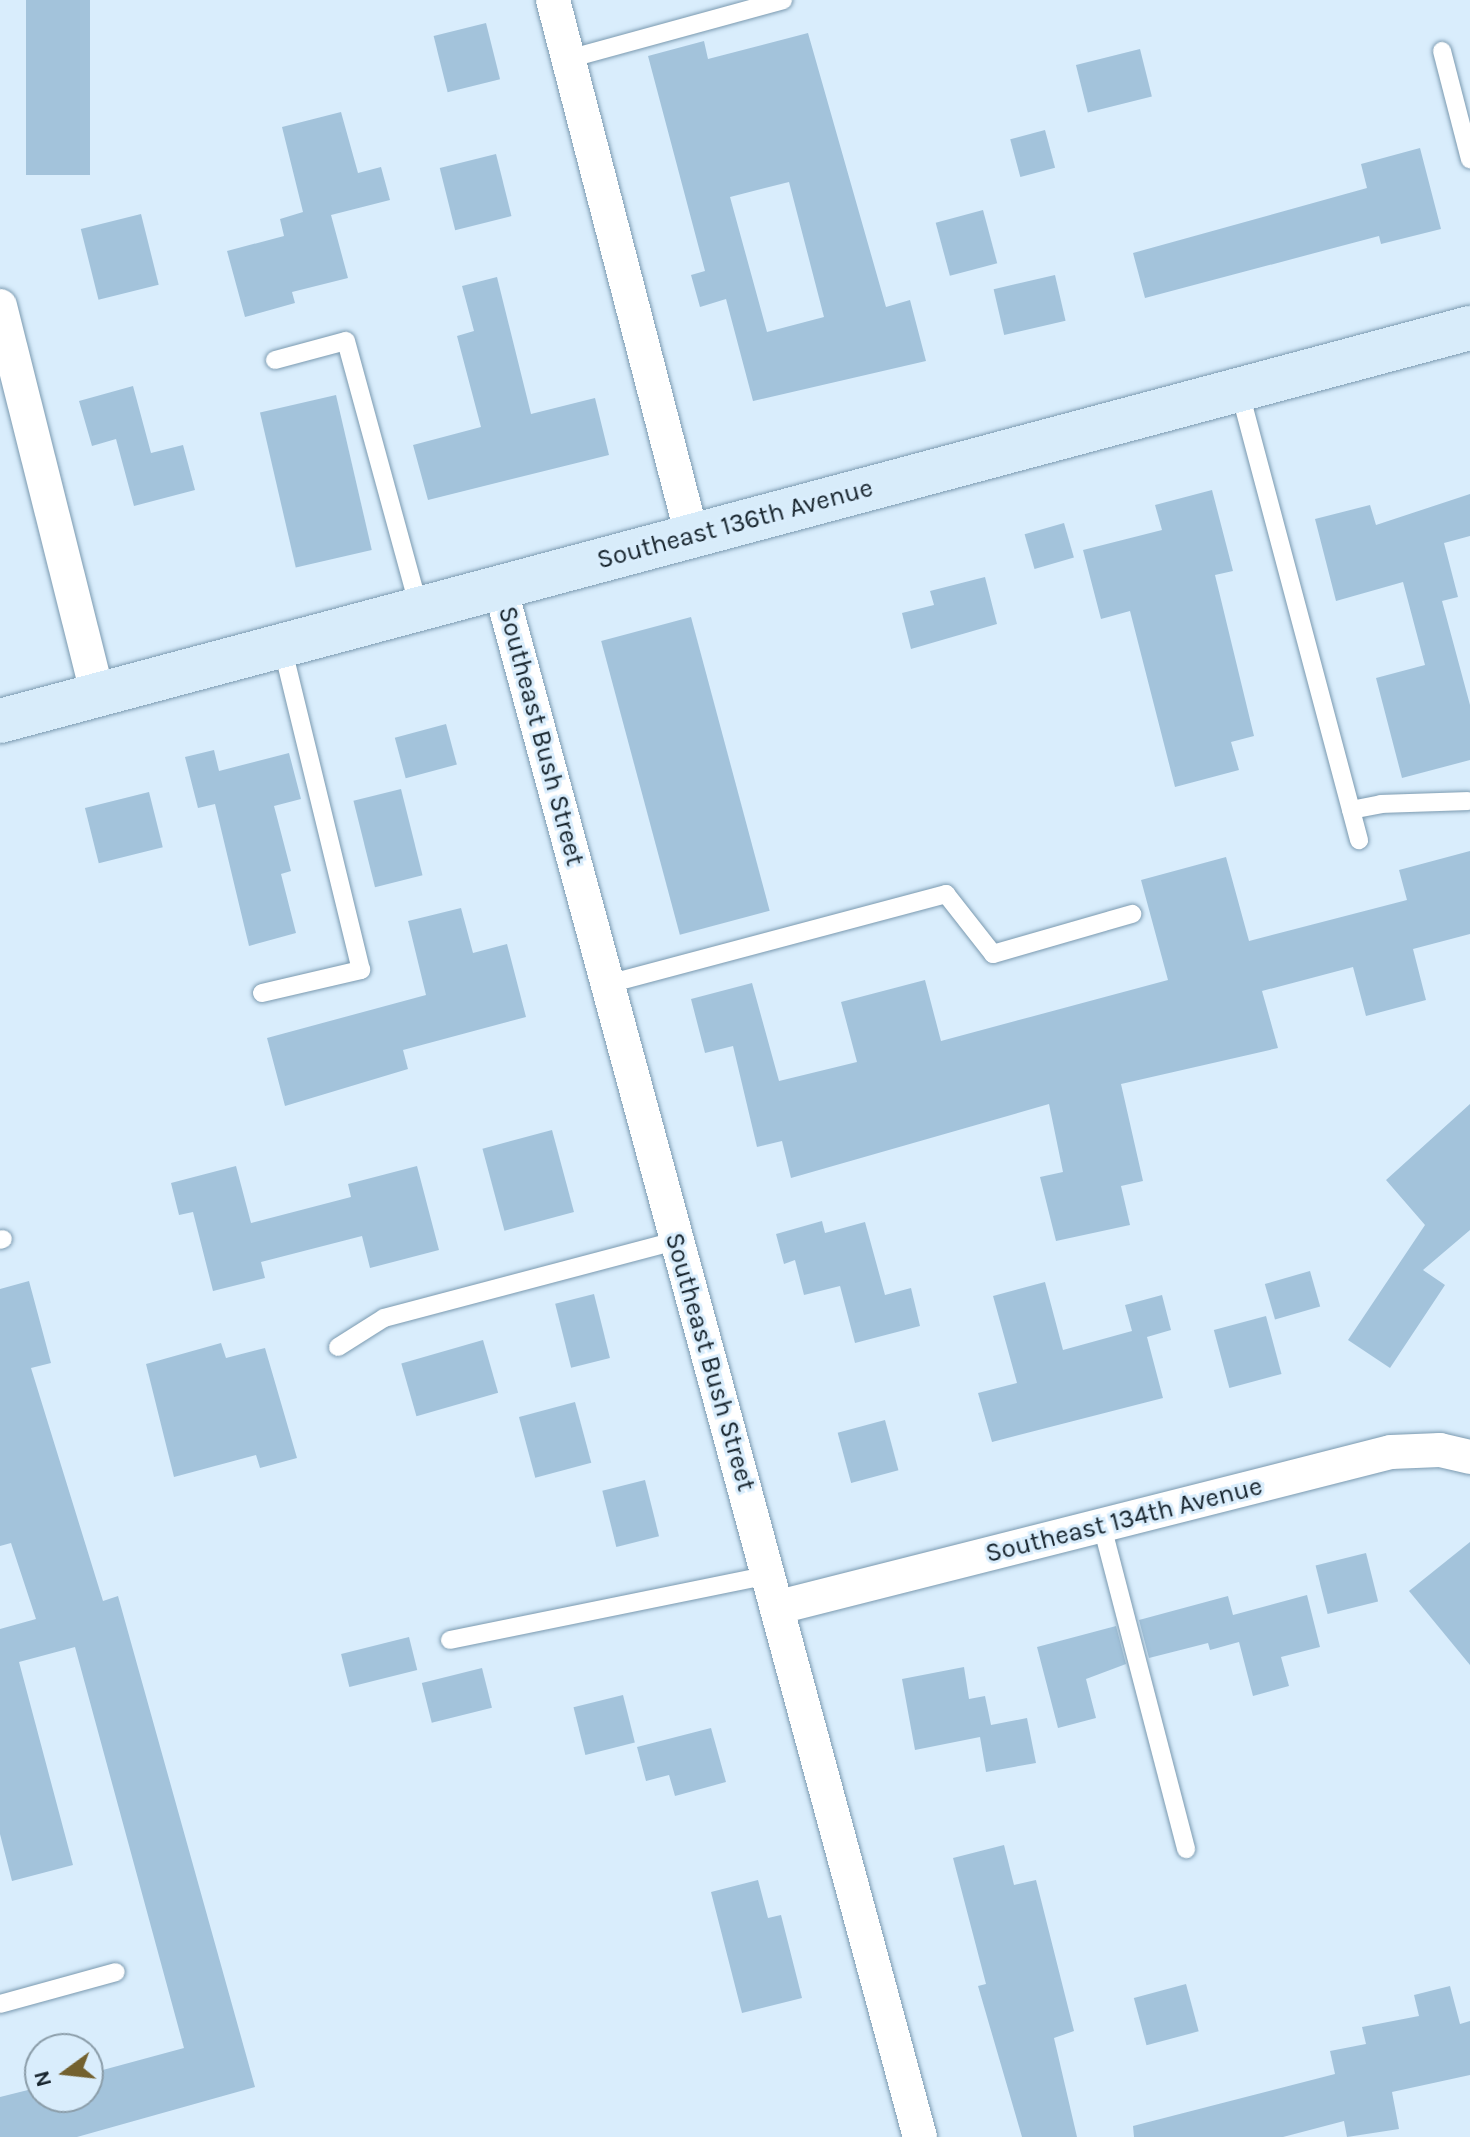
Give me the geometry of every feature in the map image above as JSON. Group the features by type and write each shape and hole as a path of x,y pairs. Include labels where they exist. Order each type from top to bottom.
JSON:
{"street":[{"path":"553,0 692,536"},
{"path":"0,306 98,695"},
{"name":"Southeast 136th Avenue","path":"0,721 1470,328"},
{"name":"Southeast Bush Street","path":"500,587 920,2137"},
{"name":"Southeast 134th Avenue","path":"774,1591 1102,1526 1391,1452 1440,1450 1470,1457"}],"lane":[{"path":"568,59 783,0"},
{"path":"1442,51 1470,159"},
{"path":"275,360 346,341 419,608"},
{"path":"1239,389 1359,840"},
{"path":"262,993 361,970 282,645"},
{"path":"1351,810 1381,804 1468,801"},
{"path":"608,984 946,894 993,954 1132,914"},
{"path":"338,1347 384,1318 675,1241"},
{"path":"1102,1526 1186,1849"},
{"path":"450,1640 774,1591"},
{"path":"0,2004 116,1972"}],"building":[{"path":"26,0 90,0 90,175 26,175"},
{"path":"486,23 500,79 448,92 434,36"},
{"path":"808,33 886,307 910,300 926,361 753,401 726,299 700,307 691,275 705,271 648,56 704,41 708,59","holes":["789,182 824,317 767,332 730,197"]},
{"path":"1140,49 1152,97 1088,113 1076,65"},
{"path":"341,112 358,173 381,167 390,200 331,215 348,278 292,292 295,303 245,317 227,251 284,236 280,219 303,212 282,127"},
{"path":"1045,130 1055,168 1020,177 1010,139"},
{"path":"1420,148 1441,229 1381,244 1379,236 1145,298 1133,253 1367,188 1361,164"},
{"path":"496,154 511,216 455,230 440,168"},
{"path":"983,210 997,263 950,276 936,223"},
{"path":"141,214 159,285 99,300 81,229"},
{"path":"1055,275 1066,321 1004,335 994,289"},
{"path":"497,277 531,414 595,398 609,455 428,500 413,445 481,427 457,336 474,331 462,286"},
{"path":"133,386 151,453 183,445 195,490 134,506 116,439 92,446 79,401"},
{"path":"336,395 372,550 296,567 260,413"},
{"path":"1212,490 1233,571 1215,575 1254,736 1231,742 1239,770 1175,787 1130,611 1101,619 1083,550 1162,530 1155,505"},
{"path":"1470,494 1470,536 1444,543 1458,597 1442,601 1470,705 1470,760 1402,778 1376,678 1425,665 1403,582 1336,601 1315,519 1370,505 1376,525"},
{"path":"1064,523 1074,558 1035,569 1025,534"},
{"path":"985,577 997,624 911,649 902,613 934,605 930,591"},
{"path":"691,617 770,911 680,935 601,641"},
{"path":"446,724 457,765 406,778 395,738"},
{"path":"214,750 219,771 289,753 301,799 274,806 291,871 281,874 296,933 249,946 215,804 198,808 185,757"},
{"path":"401,789 423,875 375,887 353,801"},
{"path":"149,792 163,847 99,863 85,808"},
{"path":"1470,851 1470,934 1413,949 1426,1000 1366,1016 1353,967 1262,991 1278,1048 1121,1084 1143,1181 1121,1186 1130,1225 1056,1241 1040,1177 1063,1172 1049,1104 791,1178 782,1141 757,1147 733,1046 705,1053 691,999 752,983 779,1081 857,1062 841,1002 925,980 941,1041 1168,980 1141,880 1226,857 1249,941 1407,900 1399,870"},
{"path":"461,908 473,953 507,944 526,1017 403,1050 408,1069 285,1106 267,1038 426,995 408,921"},
{"path":"1470,1104 1470,1230 1423,1270 1445,1285 1390,1368 1348,1340 1425,1225 1386,1180"},
{"path":"552,1130 574,1212 504,1231 482,1149"},
{"path":"236,1166 251,1223 351,1197 348,1184 417,1166 439,1250 370,1268 362,1236 261,1262 265,1278 213,1291 193,1212 179,1215 171,1183"},
{"path":"822,1221 825,1233 865,1222 885,1295 911,1288 920,1326 855,1343 840,1286 804,1295 795,1260 784,1264 776,1234"},
{"path":"1310,1271 1320,1307 1275,1320 1265,1284"},
{"path":"29,1281 51,1363 31,1368 103,1601 118,1596 255,2087 77,2137 0,2137 0,2097 24,2091 24,2113 104,2113 104,2070 184,2048 75,1647 19,1662 73,1865 12,1881 0,1834 0,1629 36,1619 11,1543 0,1546 0,1289"},
{"path":"1045,1282 1063,1350 1132,1331 1125,1305 1162,1295 1171,1330 1147,1337 1163,1398 992,1442 978,1393 1017,1383 993,1296"},
{"path":"594,1294 610,1358 571,1368 555,1304"},
{"path":"1266,1316 1282,1374 1229,1388 1214,1330"},
{"path":"483,1340 498,1393 416,1416 401,1363"},
{"path":"221,1343 226,1358 265,1348 297,1458 260,1468 256,1455 174,1477 146,1364"},
{"path":"575,1402 591,1463 535,1478 519,1417"},
{"path":"885,1420 898,1470 851,1483 838,1433"},
{"path":"645,1480 659,1536 616,1547 602,1491"},
{"path":"1470,1542 1470,1665 1409,1591"},
{"path":"1366,1553 1378,1602 1328,1614 1316,1566"},
{"path":"1307,1595 1320,1647 1281,1657 1289,1686 1253,1696 1239,1642 1210,1650 1208,1643 1149,1658 1139,1620 1228,1596 1233,1615"},
{"path":"1116,1626 1126,1664 1086,1679 1096,1718 1058,1728 1037,1647"},
{"path":"409,1637 417,1670 349,1687 341,1654"},
{"path":"964,1667 969,1699 985,1696 991,1725 1027,1718 1036,1763 986,1772 980,1737 915,1750 902,1679"},
{"path":"482,1668 492,1708 432,1723 422,1683"},
{"path":"623,1695 635,1743 585,1755 574,1707"},
{"path":"711,1728 726,1782 675,1796 669,1775 646,1781 637,1747"},
{"path":"1004,1845 1014,1885 1036,1880 1074,2031 1054,2038 1077,2137 1022,2137 978,1986 986,1984 953,1858"},
{"path":"758,1880 768,1918 781,1915 802,1998 742,2013 711,1892"},
{"path":"1186,1984 1199,2031 1147,2045 1134,1998"},
{"path":"1450,1986 1460,2024 1470,2021 1470,2075 1392,2092 1399,2129 1347,2137 1344,2121 1283,2137 1134,2137 1133,2126 1335,2074 1330,2051 1366,2044 1362,2027 1419,2016 1414,1995"}]}
